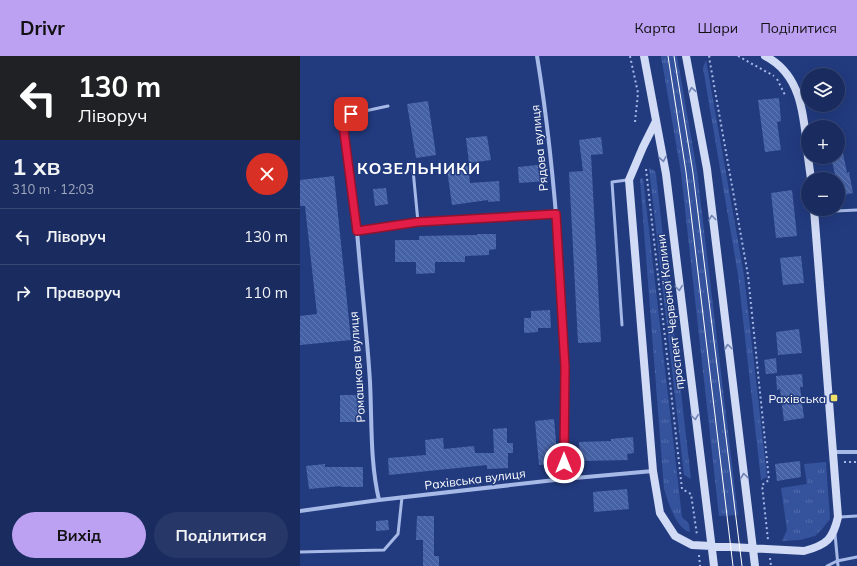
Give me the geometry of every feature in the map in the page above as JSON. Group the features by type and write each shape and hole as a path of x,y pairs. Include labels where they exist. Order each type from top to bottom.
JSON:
{"main road":[{"name":"проспект Червоної Калини","path":"644,56 666,174 714,566"},
{"path":"686,56 706,170 755,566"},
{"path":"765,56 774,58 788,75 798,94 802,120"},
{"path":"656,121 629,180 653,471 660,513 675,536 692,545 804,551 825,544 834,532 838,517 814,216"}],"street":[{"name":"Рядова вулиця","path":"537,56 546,108 556,214 565,367 564,478"},
{"name":"Ромашкова вулиця","path":"357,231 370,382 373,463 375,484 379,500"},
{"path":"833,452 857,452"},
{"name":"Рахівська вулиця","path":"300,511 402,497 564,478 653,471"}],"lane":[{"path":"388,106 351,114 346,116 344,119 343,124 357,231 418,222 556,214"},
{"path":"413,170 418,222"},
{"path":"622,325 612,182 629,180"},
{"path":"845,210 857,210"},
{"path":"300,552 384,550 398,534 402,497"},
{"path":"838,517 857,516"},
{"path":"834,532 838,566"},
{"path":"827,566 837,561 857,557"}],"path":[{"path":"630,56 638,93 635,122"},
{"path":"710,56 748,275 769,480 762,485 765,513"},
{"path":"738,56 775,77 787,97"},
{"path":"645,169 682,489 691,494 695,519"},
{"path":"839,462 857,462"}],"green space":[{"path":"661,56 677,56 697,171 738,515 719,516 681,173"},
{"path":"706,60 744,275 767,477 761,480 738,275 703,68"},
{"path":"649,168 655,171 656,175 691,479 684,475"},
{"path":"643,178 682,517 689,524 690,532 681,526 673,514 664,489 640,179"},
{"path":"826,462 830,519 815,536 800,540 782,541 787,530 781,488 807,484 804,464"}],"building":[{"path":"779,98 781,121 777,122 781,150 765,152 758,100"},
{"path":"428,101 436,155 416,158 407,104"},
{"path":"487,136 491,160 469,163 466,138"},
{"path":"601,137 603,154 591,155 601,342 578,343 569,172 583,171 579,140"},
{"path":"845,163 847,173 849,172 853,193 845,195 845,172 834,172 833,164"},
{"path":"538,165 538,170 546,169 547,181 519,183 518,167"},
{"path":"468,166 470,183 499,181 500,201 488,202 488,200 452,205 447,169"},
{"path":"334,176 351,340 300,345 300,316 317,314 305,206 300,206 300,180"},
{"path":"386,188 388,204 375,206 373,189"},
{"path":"792,190 797,236 776,238 771,193"},
{"path":"496,234 496,249 489,250 489,255 465,256 465,262 435,262 435,273 416,274 416,262 395,262 395,240 419,240 419,236"},
{"path":"801,256 804,283 783,285 780,258"},
{"path":"550,310 551,328 538,328 538,332 524,333 524,318 531,318 531,311"},
{"path":"799,329 802,353 778,355 776,332"},
{"path":"776,358 777,373 766,374 764,360"},
{"path":"802,374 803,387 800,387 804,418 784,421 780,389 777,390 776,376"},
{"path":"340,395 361,395 361,422 340,422"},
{"path":"554,419 558,463 539,465 535,421"},
{"path":"507,428 507,443 513,443 513,453 508,453 508,468 487,469 487,465 389,475 388,458 426,455 425,440 443,438 444,449 474,446 475,453 494,453 493,429"},
{"path":"633,437 634,453 627,454 628,460 580,461 579,442 611,441 611,439"},
{"path":"800,461 801,477 777,481 775,464"},
{"path":"325,464 325,467 363,467 363,487 341,486 309,489 306,466"},
{"path":"627,489 629,509 594,512 593,492"},
{"path":"417,516 434,516 434,556 439,556 439,566 423,566 423,540 416,540"},
{"path":"388,520 389,530 376,531 376,521"}],"tram line":[{"path":"668,56 686,172 733,566"},
{"path":"674,56 693,173 742,566"}],"place":[{"name":"Рахівська","path":"834,398"}],"district":[{"name":"КОЗЕЛЬНИКИ","path":"419,168"}],"route":[{"path":"351,114 346,116 343,124 357,231 418,222 556,214 565,367 564,463"}]}
